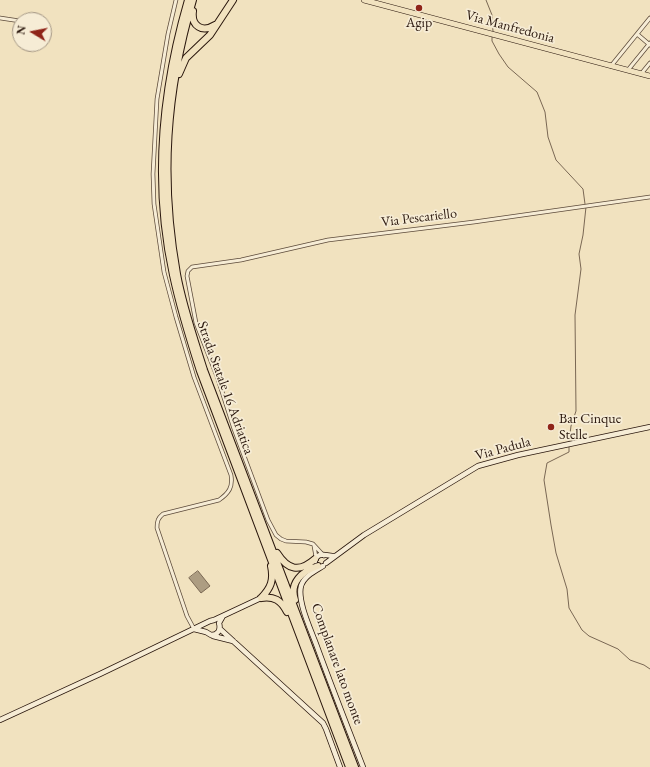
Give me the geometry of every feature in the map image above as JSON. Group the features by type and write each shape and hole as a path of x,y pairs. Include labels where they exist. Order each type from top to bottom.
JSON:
{"highway":[{"name":"Strada Statale 16 Adriatica","path":"188,0 173,59 164,127 162,182 172,274 183,319 200,371 268,543"},
{"name":"Strada Statale 16 Adriatica","path":"194,0 178,60 168,128 167,182 177,274 188,318 204,370 301,631 355,767"},
{"path":"194,0 192,16 193,22 197,26 203,29 210,28 218,24"},
{"path":"172,96 180,68 186,58 210,35 233,0"},
{"path":"268,543 281,560 286,565 291,567 295,568 306,565 315,558"},
{"path":"261,598 269,589 272,580 268,543"},
{"path":"301,631 300,613 293,591 295,584 299,577 307,570 322,565"},
{"path":"261,598 271,597 279,600 301,631"},
{"name":"Strada Statale 16 Adriatica","path":"301,631 349,767"}],"main road":[{"name":"Via Manfredonia","path":"364,0 650,76"}],"street":[{"path":"176,0 157,99 153,174 154,204 164,272 176,317 194,377 231,475 232,482 231,489 219,500 163,514 158,517 157,528 187,616 194,629 234,642"},
{"path":"0,18 12,20"},
{"path":"611,66 650,18"},
{"path":"628,70 650,44 637,34"},
{"path":"641,74 650,63"},
{"name":"Via Pescariello","path":"313,544 306,542 286,541 281,539 276,535 268,520 234,429 216,372 196,323 187,276 188,271 192,267 241,260 328,240 474,222 650,197"},
{"name":"Via Padula","path":"322,565 364,536 474,467 498,460 650,427"},
{"path":"313,544 324,556 326,561 322,565 315,564 313,544"},
{"path":"315,558 319,555 336,556"},
{"name":"Complanare lato monte","path":"322,565 306,577 300,588 300,594 304,611 363,767"},
{"path":"0,720 261,598"},
{"path":"218,623 223,616"},
{"path":"214,620 218,623 220,629 323,723 340,767"},
{"path":"206,632 205,628 208,622"},
{"path":"211,635 216,634 220,629"}],"shaded area":[{"path":"198,571 210,586 201,593 189,578"}],"waterway":[{"path":"486,0 492,15 493,32"},
{"path":"492,37 492,41 508,67 537,92 545,112 548,137 556,160 583,189 585,204"},
{"path":"569,442 571,426 576,411 575,315 581,269 579,254 586,207"},
{"path":"569,447 569,452 547,463 544,480 556,553 567,589 569,608 582,630 589,636 618,649 630,660 650,669"}],"place":[{"name":"Agip","path":"419,8"},
{"name":"Bar Cinque Stelle","path":"551,427"}]}
